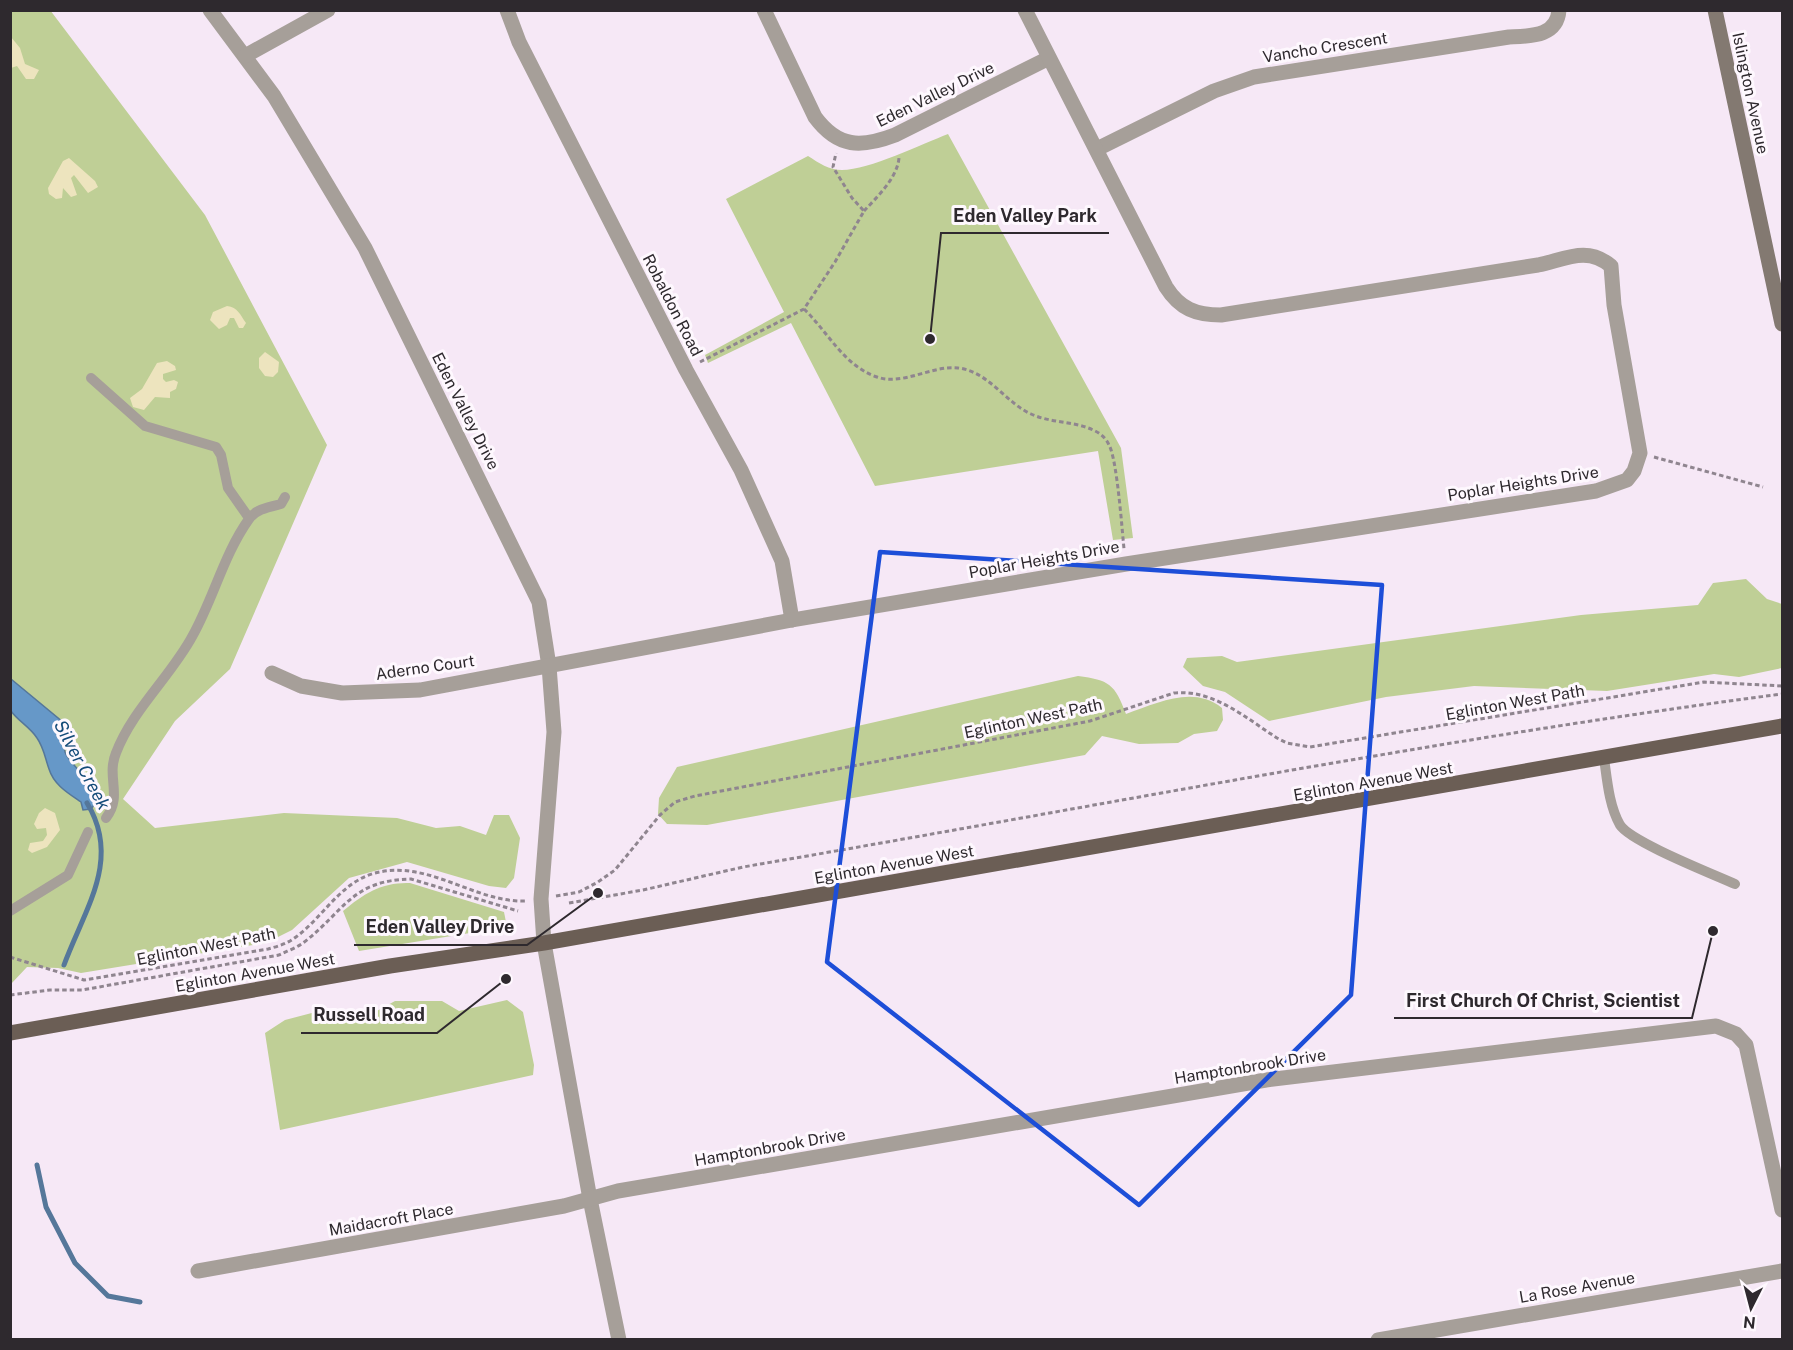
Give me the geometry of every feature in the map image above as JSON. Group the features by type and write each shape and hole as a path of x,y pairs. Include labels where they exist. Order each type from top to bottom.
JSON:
{"main road":[{"name":"Islington Avenue","path":"1715,10 1782,324"},
{"name":"Eglinton Avenue West","path":"10,1033 390,966 544,943 1782,726"}],"street":[{"name":"Eden Valley Drive","path":"210,10 245,56 307,147 365,248 539,602 549,666 554,732 541,899 544,943 590,1199 619,1340"},
{"path":"245,56 328,10"},
{"name":"Robaldon Road","path":"507,10 519,42 686,370 741,470 782,561 792,620"},
{"path":"764,10 815,117 826,132 839,140"},
{"path":"1025,10 1175,301 1188,310 1204,315 1241,312 1538,265 1581,254 1599,256 1611,266 1614,305 1629,396 1637,421 1640,453"},
{"name":"Vancho Crescent","path":"1097,148 1232,83 1311,67 1509,37 1531,36 1548,32 1558,19 1559,10"},
{"name":"Eden Valley Drive","path":"839,140 870,143 895,135 1049,58"},
{"name":"Poplar Heights Drive","path":"549,666 792,620 1126,564 1596,490 1627,480 1634,471 1640,453"},
{"name":"Aderno Court","path":"272,674 286,681 318,690 368,694 420,690 549,666"},
{"name":"Hamptonbrook Drive","path":"590,1199 618,1191 1266,1080 1716,1026 1736,1034 1746,1045 1782,1209"},
{"name":"Maidacroft Place","path":"198,1271 564,1206 590,1199"},
{"name":"La Rose Avenue","path":"1378,1340 1782,1271"}],"lane":[{"path":"92,378 145,426 216,447 221,455 228,488 249,518"},
{"path":"106,818 115,804 111,769 117,751 194,634 226,559 249,518 257,511 281,504 285,497"},
{"path":"1604,758 1607,785 1621,826 1640,840 1735,884"},
{"path":"10,910 68,875 88,832"}],"path":[{"path":"839,140 833,167 852,198 864,211"},
{"path":"686,370 804,309 835,262 864,211 882,192 898,167 898,158"},
{"path":"804,309 845,356 855,365 877,377 893,379 951,367 962,368 983,379 1031,414 1085,426 1102,435 1111,449 1126,564"},
{"path":"1640,453 1762,487"},
{"name":"Eglinton West Path","path":"560,896 579,892 615,870 660,815 675,802 695,796 1090,721 1174,693 1187,692 1217,699 1277,738 1287,743 1310,747 1704,682 1782,686"},
{"path":"569,903 643,890 743,867 1510,735 1697,704 1782,694"},
{"name":"Eglinton West Path","path":"10,957 84,980 268,949 288,942 348,887 374,873 399,869 509,900 524,902"},
{"path":"10,995 50,990 82,990 279,955 303,944 349,898 374,884 393,879 411,879 518,911"}],"highlighted area":[{"path":"880,552 1382,585 1351,995 1139,1205 827,962"}],"green space":[{"path":"50,10 205,215 327,445 230,669 175,721 123,799 155,828 284,813 397,818 436,828 460,826 486,835 494,815 509,815 520,838 514,878 506,888 489,886 407,862 349,878 292,930 266,943 81,973 58,968 27,967 11,984 10,11"},
{"path":"948,134 1121,448 1133,538 1113,540 1098,451 875,486 791,323 708,363 705,355 784,312 726,199 808,156 833,169 853,169 881,161"},
{"path":"1746,579 1767,599 1782,604 1782,668 1739,677 1714,674 1607,691 1474,686 1386,697 1269,721 1225,692 1203,686 1183,667 1187,658 1222,656 1237,662 1581,615 1698,605 1713,583"},
{"path":"1078,676 1097,679 1110,685 1126,714 1163,701 1187,697 1211,701 1222,708 1223,720 1217,731 1194,734 1178,743 1139,744 1102,736 1085,755 707,825 667,824 658,814 659,798 677,767"},
{"path":"410,883 504,912 507,927 359,951 343,911 374,890 391,884"},
{"path":"507,1000 523,1012 534,1065 533,1075 280,1130 265,1033 285,1020 327,1009 375,1012 395,1001 442,1001 459,1011"}],"sand":[{"path":"11,37 20,48 25,64 39,70 34,79 26,79 17,66 11,68"},
{"path":"69,158 95,181 98,187 88,193 74,175 71,178 77,195 71,197 63,188 62,198 56,199 49,194 48,188 63,161"},
{"path":"227,306 234,308 240,314 246,323 243,328 239,328 234,318 230,318 227,325 219,329 210,320 213,312"},
{"path":"265,352 279,362 278,372 273,377 265,376 259,368 259,358"},
{"path":"167,361 175,366 176,370 163,374 163,379 166,382 174,380 178,382 176,389 170,392 170,398 155,397 144,410 133,407 130,398 142,389 157,363"},
{"path":"45,808 55,813 60,830 47,847 32,853 28,850 30,843 43,841 47,835 46,828 37,829 34,824 39,813"}],"water":[{"path":"11,679 64,723 65,752 87,779 95,794 95,802 91,809 83,810 81,802 58,784 51,775 37,738 11,711"}],"waterway":[{"name":"Silver Creek","path":"64,965 89,905 100,865 101,845 97,824 87,803"},
{"name":"Silver Creek","path":"37,1165 46,1207 75,1263 108,1296 140,1302"}],"place":[{"name":"Eden Valley Park","path":"930,339"},
{"name":"Eden Valley Drive","path":"598,893"},
{"name":"First Church Of Christ, Scientist","path":"1713,931"},
{"name":"Russell Road","path":"506,979"}]}
